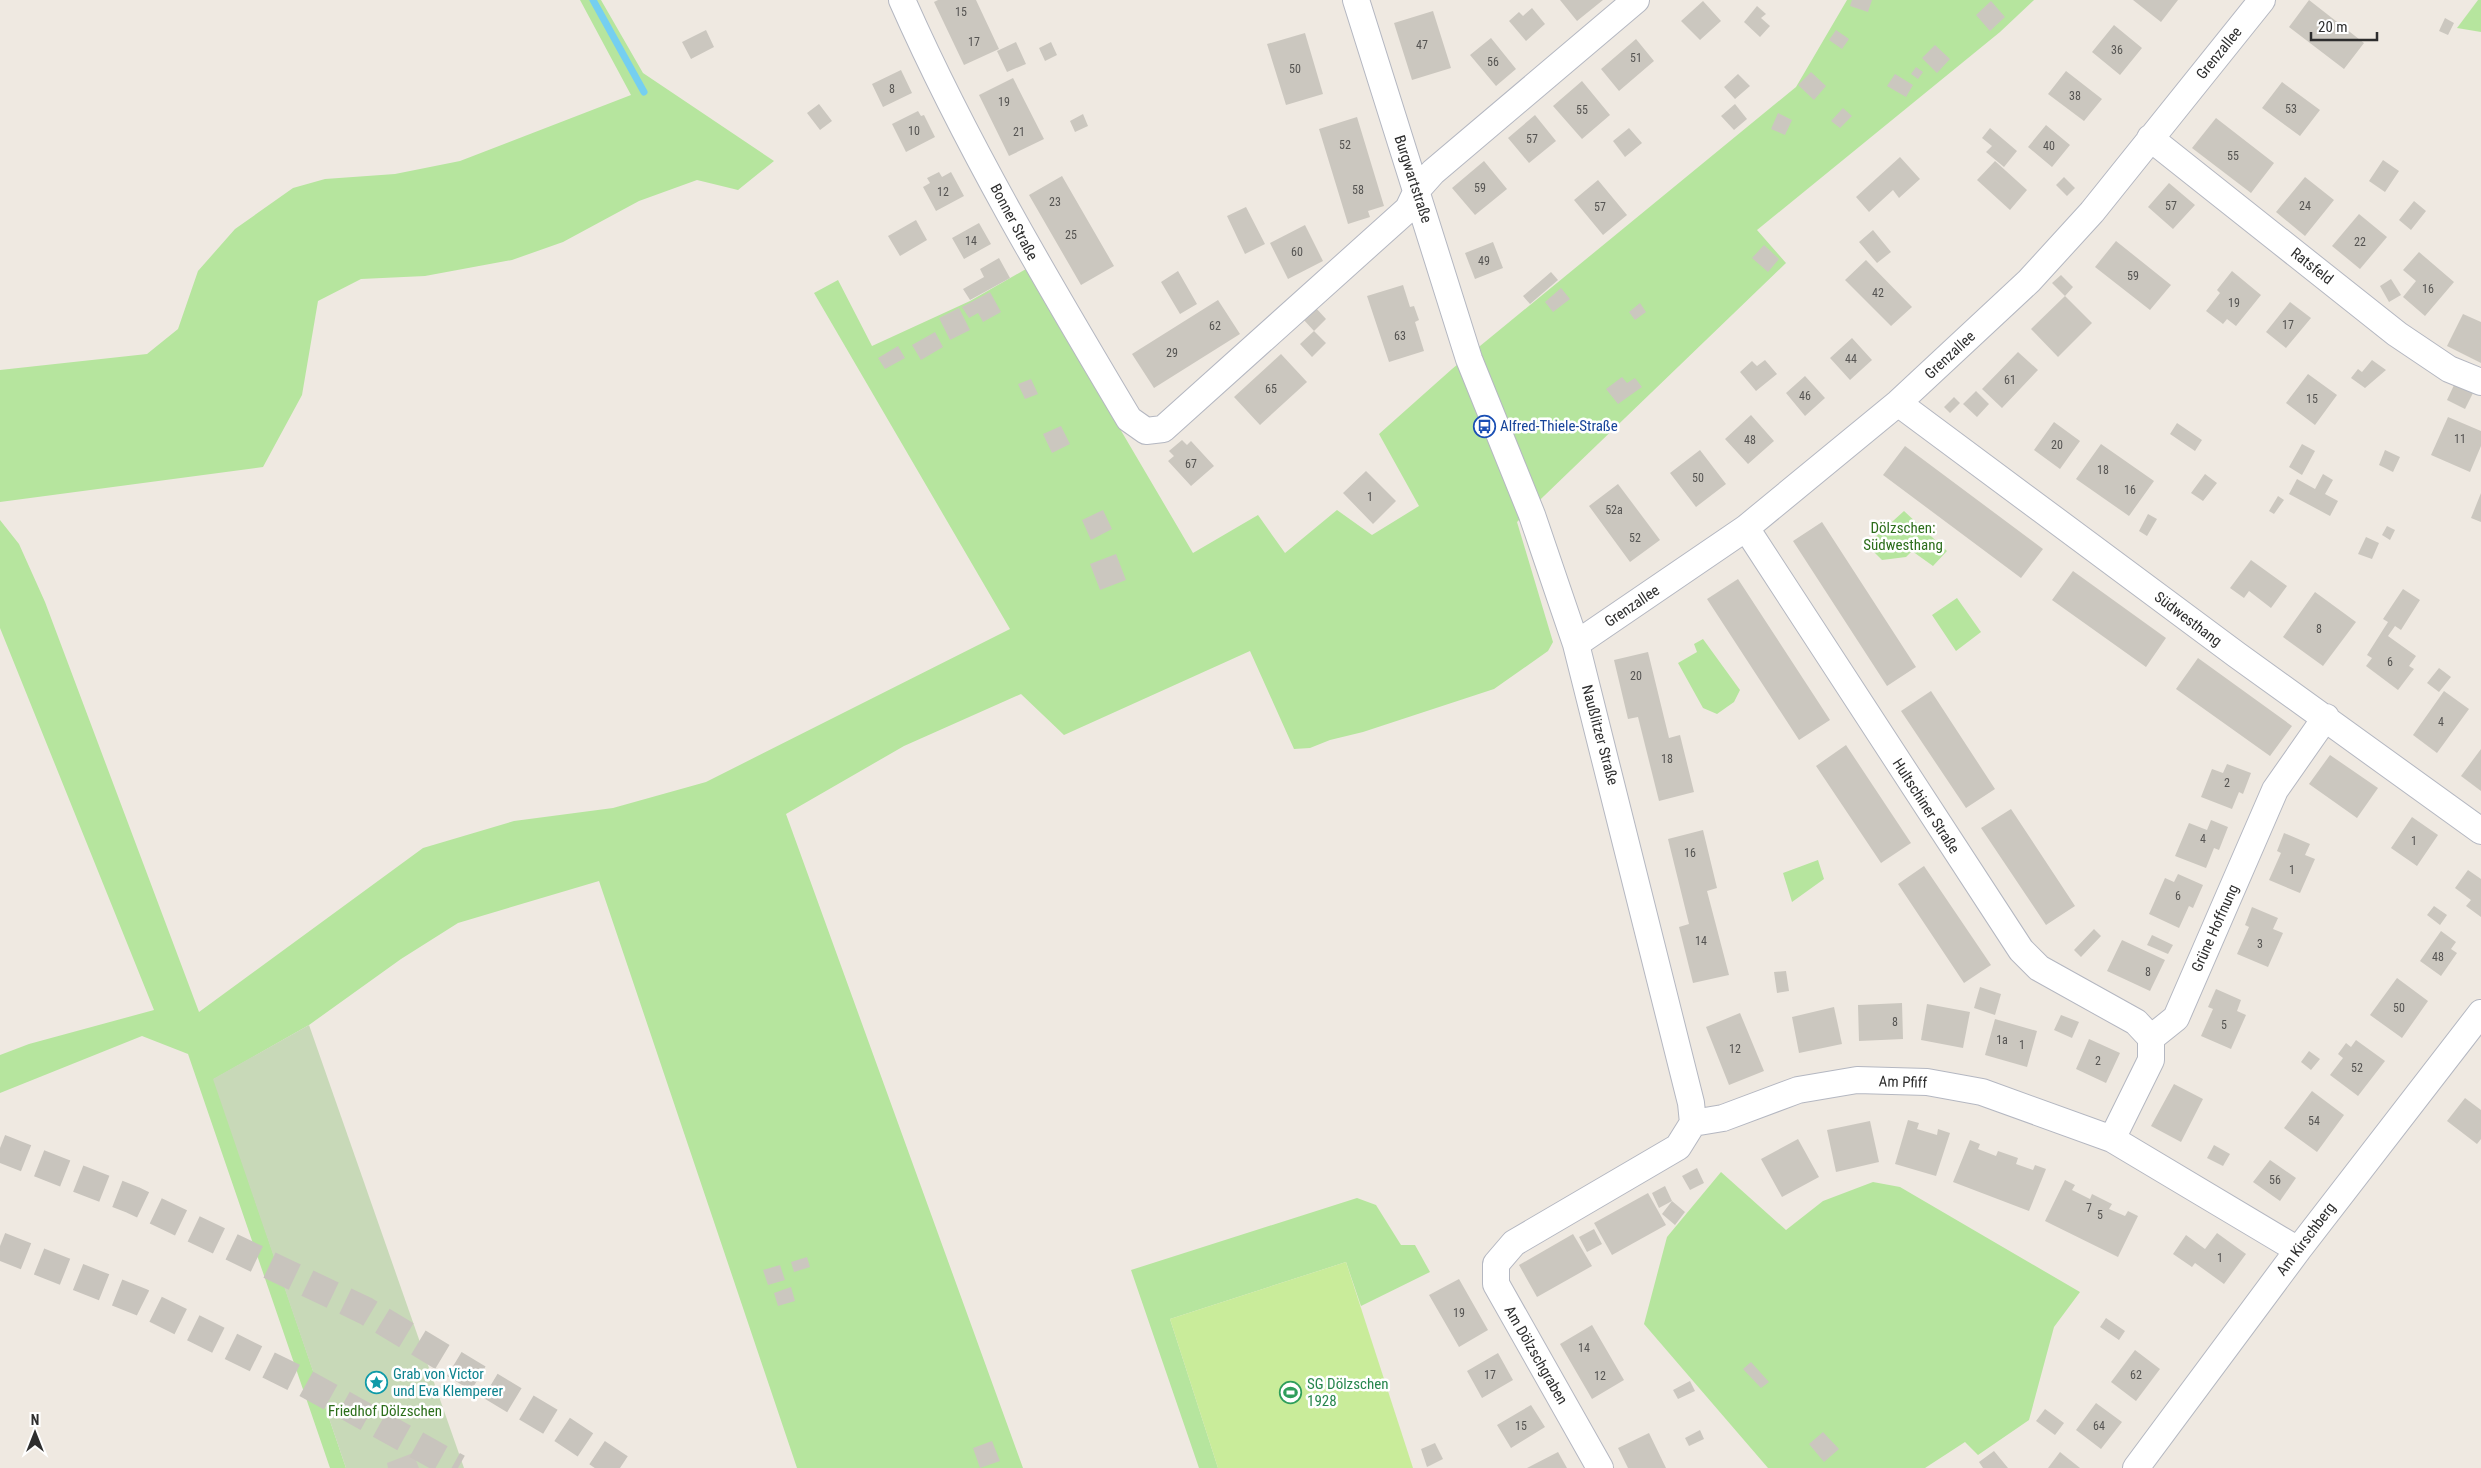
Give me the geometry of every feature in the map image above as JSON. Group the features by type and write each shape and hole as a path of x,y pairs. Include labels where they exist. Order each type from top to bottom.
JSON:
{"street":[{"name":"Bonner Straße","path":"902,0 922,47 1029,252 1129,419 1146,431 1163,429 1408,209 1417,190"},
{"name":"Burgwartstraße","path":"1356,0 1469,359"},
{"path":"1417,190 1433,172 1636,0"},
{"name":"Grenzallee","path":"1576,644 1746,528 1898,403 2029,281 2092,212 2262,0"},
{"name":"Ratsfeld","path":"2150,138 2397,334 2449,369 2481,382"},
{"name":"Naußlitzer Straße","path":"1469,359 1532,515 1576,644 1691,1103 1693,1123"},
{"name":"Südwesthang","path":"1898,403 2237,655 2326,717 2481,831"},
{"name":"Hultschiner Straße","path":"1746,528 2016,944 2040,968 2136,1022 2151,1038"},
{"name":"Grüne Hoffnung","path":"2151,1038 2176,1018 2275,790 2326,717"},
{"name":"Am Kirschberg","path":"2136,1468 2298,1250 2481,1013"},
{"path":"2112,1139 2151,1060 2151,1038"},
{"name":"Am Pfiff","path":"1693,1123 1723,1118 1798,1090 1857,1080 1927,1082 1982,1092 2112,1139 2298,1250"},
{"name":"Am Dölzschgraben","path":"1600,1468 1496,1284 1496,1264 1514,1243 1678,1147 1693,1123"}],"green space":[{"path":"580,0 601,0 643,73 774,161 738,190 697,180 639,201 563,242 512,260 425,276 361,279 318,301 302,395 263,467 0,502 0,370 147,354 178,329 198,271 235,229 293,188 325,179 395,174 460,161 631,95"},
{"path":"1847,0 2034,0 2000,32 1757,230 1786,263 1517,522 1553,642 1548,651 1494,689 1363,732 1330,740 1310,748 1294,749 1250,651 1064,735 1021,694 904,746 786,814 1023,1468 797,1468 599,881 458,923 401,959 309,1025 214,1079 346,1468 330,1468 188,1054 142,1036 0,1093 0,1055 29,1044 154,1010 0,628 0,520 19,544 45,602 199,1012 423,848 514,821 613,808 706,782 1010,629 814,293 838,280 872,346 970,301 1026,269 1193,553 1258,515 1285,553 1337,510 1372,535 1419,506 1379,434 1452,369 1796,87"},
{"path":"2478,0 2481,0 2481,32 2457,28"},
{"name":"Dölzschen: Südwesthang","path":"1904,511 1947,551 1933,566 1912,551 1906,557 1882,560 1874,552 1872,540"},
{"path":"1957,598 1981,632 1956,651 1932,615"},
{"path":"1703,639 1740,690 1734,702 1717,714 1703,708 1678,663 1697,652 1694,644"},
{"path":"1818,860 1824,879 1792,902 1783,873"},
{"name":"Friedhof Dölzschen","path":"309,1025 464,1468 346,1468 213,1079"},
{"path":"1721,1172 1786,1230 1823,1201 1873,1182 1900,1187 2080,1292 2054,1327 2029,1420 1978,1455 1965,1442 1925,1468 1768,1468 1644,1324 1667,1237"},
{"path":"1357,1198 1376,1205 1401,1245 1415,1245 1430,1272 1361,1306 1346,1262 1170,1319 1218,1468 1199,1468 1131,1270"},
{"name":"SG Dölzschen 1928","path":"1346,1262 1413,1468 1218,1468 1170,1319"}],"building":[{"path":"938,0 976,0 999,49 964,65 934,2"},
{"path":"1560,0 1603,0 1577,21"},
{"path":"1852,0 1872,0 1868,12 1850,6"},
{"path":"2133,0 2178,0 2161,22"},
{"path":"2309,0 2364,43 2344,69 2289,27"},
{"path":"1703,1 1721,21 1700,40 1681,21"},
{"path":"1991,1 2005,17 1990,31 1976,15"},
{"path":"1757,6 1766,14 1761,18 1770,26 1760,37 1744,22"},
{"path":"1532,8 1545,24 1526,41 1509,21 1519,12 1523,16"},
{"path":"1433,11 1451,68 1412,80 1394,23"},
{"path":"2445,18 2454,23 2448,35 2439,31"},
{"path":"2114,25 2142,48 2120,75 2092,52"},
{"path":"706,30 714,47 691,59 682,42"},
{"path":"1836,30 1849,39 1842,49 1829,40"},
{"path":"1305,33 1323,94 1286,105 1267,44"},
{"path":"1491,38 1516,69 1496,86 1470,55"},
{"path":"1636,39 1654,61 1619,91 1601,69"},
{"path":"1016,42 1026,64 1007,72 997,51"},
{"path":"1051,42 1057,55 1045,61 1039,48"},
{"path":"1935,45 1950,59 1937,73 1922,58"},
{"path":"1916,67 1923,72 1918,79 1911,74"},
{"path":"901,70 912,93 883,107 872,84"},
{"path":"2066,71 2102,99 2084,121 2048,94"},
{"path":"1811,72 1826,86 1814,100 1798,85"},
{"path":"1738,74 1750,86 1735,99 1724,87"},
{"path":"1895,74 1913,85 1906,97 1887,86"},
{"path":"1013,78 1044,139 1009,156 979,95"},
{"path":"1582,81 1610,115 1582,139 1553,106"},
{"path":"2282,82 2320,110 2300,136 2262,108"},
{"path":"819,104 832,121 820,130 807,113"},
{"path":"1735,104 1747,119 1734,130 1721,116"},
{"path":"1843,108 1852,116 1840,128 1831,121"},
{"path":"918,111 921,116 924,115 935,137 906,152 892,124"},
{"path":"1778,113 1792,120 1785,135 1771,129"},
{"path":"1083,114 1088,126 1075,132 1070,121"},
{"path":"1535,115 1556,141 1529,163 1508,138"},
{"path":"1357,117 1384,206 1368,211 1370,217 1348,224 1319,129"},
{"path":"2216,118 2274,163 2251,193 2192,148"},
{"path":"2046,125 2070,145 2052,167 2028,147"},
{"path":"1629,128 1642,143 1625,157 1613,141"},
{"path":"1990,128 2017,151 2004,167 1986,152 1992,146 1982,138"},
{"path":"1900,157 1920,179 1899,198 1893,190 1869,212 1856,197"},
{"path":"2383,160 2399,171 2385,192 2369,181"},
{"path":"1484,161 1507,189 1475,215 1452,188"},
{"path":"1995,161 2027,190 2010,210 1977,180"},
{"path":"939,172 942,177 951,172 964,196 936,211 923,187 930,183 927,178"},
{"path":"1062,176 1114,266 1081,285 1029,195"},
{"path":"2064,177 2075,188 2067,196 2056,185"},
{"path":"2305,177 2334,200 2305,236 2276,212"},
{"path":"1598,180 1627,215 1603,235 1574,200"},
{"path":"2169,183 2195,205 2173,229 2148,207"},
{"path":"2414,201 2426,211 2411,230 2399,220"},
{"path":"1246,207 1265,244 1245,254 1227,216"},
{"path":"2359,214 2387,237 2360,269 2332,246"},
{"path":"916,220 927,240 900,256 888,236"},
{"path":"979,223 991,244 964,259 952,238"},
{"path":"1305,225 1323,261 1288,279 1270,243"},
{"path":"1873,230 1891,252 1877,263 1859,242"},
{"path":"2116,241 2171,285 2150,310 2095,267"},
{"path":"1493,242 1503,268 1475,279 1465,253"},
{"path":"1764,245 1779,259 1768,272 1752,258"},
{"path":"2419,252 2454,282 2425,316 2403,297 2416,281 2403,270"},
{"path":"999,258 1010,278 970,300 963,289 984,277 980,269"},
{"path":"1866,260 1912,307 1891,326 1845,280"},
{"path":"1178,271 1197,304 1180,314 1161,282"},
{"path":"2232,271 2261,295 2236,326 2227,319 2223,324 2206,311 2220,293 2217,290"},
{"path":"1551,272 1558,280 1530,304 1523,296"},
{"path":"2061,275 2073,287 2065,296 2052,283"},
{"path":"2391,279 2401,295 2389,302 2380,286"},
{"path":"1403,285 1410,307 1414,306 1419,320 1415,322 1424,351 1389,362 1367,296"},
{"path":"1561,288 1570,299 1553,312 1545,302"},
{"path":"990,292 1001,312 983,322 978,313 969,318 962,307"},
{"path":"2065,296 2092,323 2058,357 2031,329"},
{"path":"1218,300 1240,334 1154,388 1132,354"},
{"path":"2290,302 2311,318 2286,348 2266,332"},
{"path":"1640,303 1646,312 1635,320 1629,312"},
{"path":"1315,307 1326,319 1314,331 1303,319"},
{"path":"959,308 970,330 950,340 939,318"},
{"path":"2463,314 2481,322 2481,363 2447,346"},
{"path":"1314,331 1326,343 1312,357 1300,344"},
{"path":"935,332 943,347 921,360 912,345"},
{"path":"1852,338 1872,360 1850,380 1830,358"},
{"path":"898,346 905,358 885,369 878,358"},
{"path":"2018,352 2038,370 2002,408 1982,389"},
{"path":"1281,354 1307,382 1260,425 1234,397"},
{"path":"1765,360 1777,374 1756,391 1740,372 1752,361 1757,366"},
{"path":"2372,360 2386,370 2365,388 2351,378 2358,369 2362,372"},
{"path":"2308,374 2337,395 2315,425 2286,403"},
{"path":"1805,376 1825,398 1805,416 1786,393"},
{"path":"1622,377 1627,383 1635,378 1642,387 1618,404 1606,389"},
{"path":"1031,379 1038,394 1025,399 1018,384"},
{"path":"2455,383 2474,391 2465,409 2447,400"},
{"path":"1976,391 1989,404 1977,417 1963,404"},
{"path":"1954,397 1960,403 1950,413 1944,407"},
{"path":"1751,415 1774,441 1748,464 1725,439"},
{"path":"2448,417 2481,431 2481,446 2470,472 2431,455"},
{"path":"2054,422 2080,441 2060,469 2034,450"},
{"path":"2177,423 2202,440 2195,451 2170,434"},
{"path":"1061,426 1070,444 1052,453 1043,434"},
{"path":"1182,440 1187,445 1191,441 1214,466 1191,486 1168,461 1174,456 1169,451"},
{"path":"2101,444 2154,481 2129,516 2076,479"},
{"path":"2302,444 2315,451 2302,475 2289,467"},
{"path":"1905,446 2043,549 2021,578 1883,475"},
{"path":"1700,450 1726,484 1696,507 1670,473"},
{"path":"2385,450 2400,457 2393,472 2379,465"},
{"path":"1366,471 1396,501 1373,524 1343,493"},
{"path":"2205,474 2217,483 2203,501 2191,493"},
{"path":"2323,474 2333,480 2325,494 2338,501 2330,516 2289,494 2297,479 2315,489"},
{"path":"1618,484 1660,540 1630,562 1589,506"},
{"path":"2481,493 2481,522 2471,518"},
{"path":"2278,496 2284,500 2274,514 2269,511"},
{"path":"1103,510 1112,529 1091,540 1082,520"},
{"path":"2148,514 2157,519 2147,536 2139,531"},
{"path":"1822,522 1916,667 1887,686 1793,541"},
{"path":"2387,526 2395,530 2390,540 2382,535"},
{"path":"2366,537 2379,543 2372,559 2358,554"},
{"path":"1116,554 1126,580 1100,590 1090,564"},
{"path":"2251,560 2287,586 2271,608 2249,591 2244,598 2230,588"},
{"path":"2073,571 2166,638 2146,667 2052,600"},
{"path":"1738,579 1830,720 1799,740 1707,599"},
{"path":"2403,589 2420,600 2401,630 2395,626 2388,636 2416,656 2409,666 2414,669 2398,690 2366,666 2372,658 2367,655 2388,622 2383,619"},
{"path":"2315,592 2356,622 2323,666 2283,637"},
{"path":"1648,652 1669,738 1680,735 1694,792 1659,801 1638,717 1628,719 1614,660"},
{"path":"2198,658 2292,726 2270,756 2176,689"},
{"path":"2439,668 2451,677 2439,692 2427,683"},
{"path":"1931,691 1995,789 1966,808 1901,711"},
{"path":"2444,691 2469,709 2437,753 2413,735"},
{"path":"1846,745 1911,843 1881,863 1816,766"},
{"path":"2481,749 2481,791 2461,776"},
{"path":"2330,755 2378,788 2357,818 2309,784"},
{"path":"2227,764 2251,773 2243,794 2239,792 2232,809 2201,797 2212,769 2223,773"},
{"path":"2011,809 2075,906 2046,925 1981,828"},
{"path":"2412,817 2438,835 2417,866 2391,848"},
{"path":"2211,820 2228,827 2219,850 2214,848 2206,868 2175,856 2189,823 2207,830"},
{"path":"1703,830 1717,888 1707,891 1729,975 1693,983 1679,927 1689,924 1668,839"},
{"path":"2284,833 2310,844 2305,855 2315,859 2300,893 2269,880 2281,853 2277,851"},
{"path":"1924,866 1991,965 1964,983 1898,884"},
{"path":"2468,870 2481,879 2481,917 2466,906 2471,900 2455,888"},
{"path":"2178,874 2203,885 2193,908 2189,906 2179,928 2149,914 2165,878 2174,882"},
{"path":"2434,906 2447,915 2440,925 2427,915"},
{"path":"2252,907 2278,918 2273,929 2283,933 2268,967 2237,954 2249,927 2245,925"},
{"path":"2094,929 2101,936 2081,957 2074,950"},
{"path":"2441,931 2456,942 2451,949 2457,953 2441,976 2420,961"},
{"path":"2152,935 2173,945 2168,954 2147,945"},
{"path":"2122,940 2165,960 2150,991 2107,971"},
{"path":"1786,971 1789,991 1777,993 1774,972"},
{"path":"2397,978 2428,1001 2402,1038 2370,1015"},
{"path":"1980,987 2001,994 1995,1015 1974,1008"},
{"path":"2216,989 2241,1000 2237,1011 2246,1015 2231,1049 2201,1036 2213,1009 2208,1007"},
{"path":"1902,1003 1903,1039 1859,1041 1858,1005"},
{"path":"1927,1004 1970,1012 1963,1048 1921,1040"},
{"path":"1834,1007 1842,1044 1799,1053 1792,1017"},
{"path":"1740,1013 1764,1071 1729,1085 1706,1027"},
{"path":"2061,1015 2079,1022 2072,1038 2054,1030"},
{"path":"1995,1019 2037,1031 2027,1067 1985,1055"},
{"path":"2089,1039 2120,1053 2106,1083 2076,1069"},
{"path":"2356,1040 2385,1061 2358,1096 2330,1075 2343,1058 2338,1054 2346,1043 2351,1047"},
{"path":"2309,1051 2320,1059 2311,1070 2301,1062"},
{"path":"2174,1084 2203,1099 2181,1142 2151,1126"},
{"path":"2312,1091 2344,1115 2317,1152 2284,1128"},
{"path":"2465,1098 2481,1110 2481,1139 2477,1144 2447,1121"},
{"path":"1908,1120 1919,1123 1917,1129 1937,1135 1938,1129 1950,1133 1936,1176 1895,1164"},
{"path":"1870,1121 1879,1162 1836,1172 1827,1130"},
{"path":"1798,1139 1819,1177 1782,1197 1761,1159"},
{"path":"1970,1140 1980,1144 1978,1149 1996,1156 1998,1151 2018,1158 2016,1164 2033,1170 2035,1165 2046,1169 2029,1211 1953,1182"},
{"path":"2214,1145 2230,1154 2223,1166 2207,1158"},
{"path":"2270,1160 2296,1178 2280,1201 2253,1182"},
{"path":"1697,1168 1704,1183 1690,1190 1682,1176"},
{"path":"2065,1180 2075,1185 2072,1190 2090,1199 2092,1194 2112,1204 2109,1209 2125,1216 2128,1211 2138,1216 2118,1257 2045,1221"},
{"path":"1665,1186 1672,1201 1659,1208 1652,1193"},
{"path":"1648,1193 1666,1225 1612,1255 1594,1223"},
{"path":"1672,1201 1685,1212 1675,1225 1662,1214"},
{"path":"1594,1229 1602,1244 1587,1252 1579,1237"},
{"path":"2217,1233 2246,1254 2224,1284 2195,1263 2192,1267 2173,1254 2186,1235 2205,1249"},
{"path":"1573,1234 1592,1266 1537,1297 1519,1265"},
{"path":"807,1257 810,1267 794,1272 791,1262"},
{"path":"780,1265 785,1280 768,1285 763,1270"},
{"path":"1459,1279 1488,1330 1459,1347 1429,1295"},
{"path":"791,1287 795,1301 778,1306 774,1293"},
{"path":"2106,1318 2125,1331 2119,1340 2100,1327"},
{"path":"1592,1325 1624,1380 1592,1399 1560,1344"},
{"path":"2135,1350 2160,1369 2136,1401 2111,1382"},
{"path":"1498,1353 1513,1380 1482,1398 1467,1371"},
{"path":"1751,1362 1769,1382 1761,1388 1743,1369"},
{"path":"1690,1381 1695,1391 1678,1399 1673,1390"},
{"path":"2096,1403 2122,1422 2101,1449 2076,1430"},
{"path":"1531,1405 1545,1427 1511,1448 1497,1425"},
{"path":"2045,1409 2064,1423 2055,1435 2036,1421"},
{"path":"1700,1430 1704,1439 1689,1446 1685,1438"},
{"path":"1823,1432 1839,1449 1824,1462 1809,1444"},
{"path":"1649,1433 1666,1468 1628,1468 1618,1448"},
{"path":"992,1441 1000,1461 980,1468 973,1448"},
{"path":"1435,1443 1443,1459 1427,1467 1421,1449"},
{"path":"1994,1451 2008,1468 1983,1468 1979,1462"},
{"path":"1558,1452 1567,1468 1527,1468"},
{"path":"2060,1452 2080,1468 2048,1468"},
{"path":"413,1453 419,1468 388,1468 387,1463"}],"waterway":[{"path":"593,0 644,92"}],"tunnel":[{"path":"0,1148 133,1200 366,1311 554,1424 620,1468"},
{"path":"0,1246 141,1302 305,1383 458,1468"}],"place":[{"name":"Alfred-Thiele-Straße","path":"1484,426"},
{"name":"Grab von Victor und Eva Klemperer","path":"377,1383"},
{"name":"SG Dölzschen 1928","path":"1291,1393"}]}
